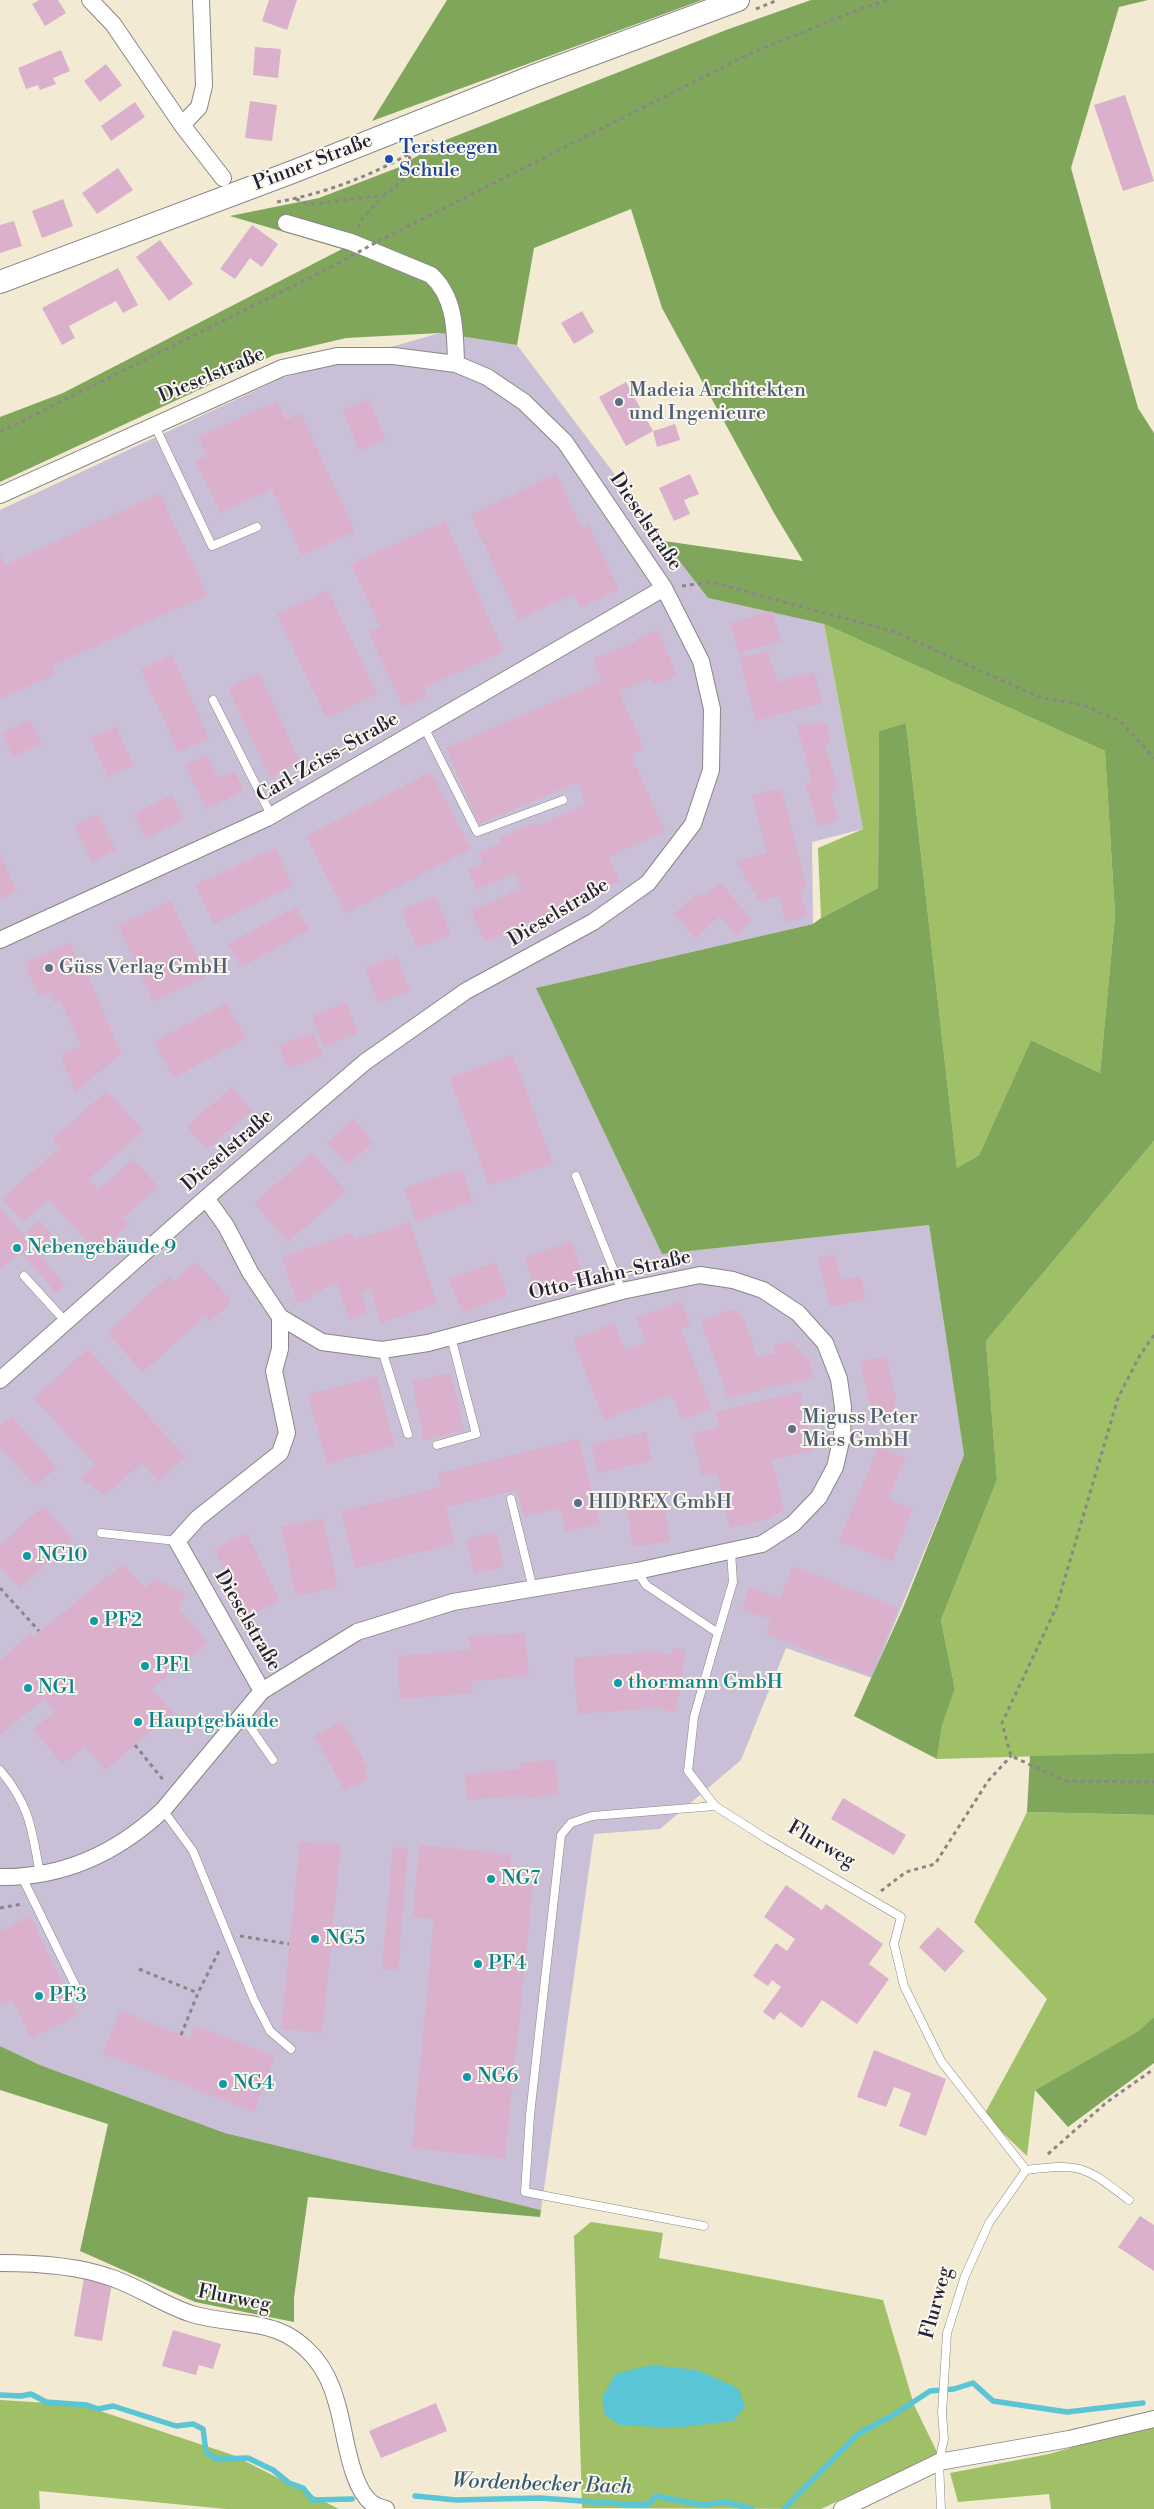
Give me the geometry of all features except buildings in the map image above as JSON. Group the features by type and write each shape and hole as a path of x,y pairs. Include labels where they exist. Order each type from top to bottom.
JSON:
{"street":[{"path":"90,0 113,24 182,124 223,178"},
{"path":"182,124 199,107 204,86 201,0"},
{"name":"Pinner Straße","path":"0,282 285,174 543,72 738,0"},
{"path":"286,223 350,242 431,276 442,285 454,321 456,364"},
{"name":"Dieselstraße","path":"0,495 154,424 282,368 336,356 394,356 456,364 487,377 524,402 565,442 664,588 701,661 712,709 711,770 693,824 648,883 593,922 466,991 365,1062 206,1198 0,1380"},
{"name":"Carl-Zeiss-Straße","path":"0,940 271,815 664,588"},
{"name":"Otto-Hahn-Straße","path":"206,1198 226,1226 250,1272 280,1317 322,1342 382,1350 451,1337 622,1291 700,1275 733,1280 763,1290 798,1313 826,1343 839,1379 843,1407 842,1437 835,1467 819,1497 793,1524 762,1544 637,1571 453,1602 357,1632 262,1691"},
{"path":"177,1541 198,1518 280,1453 287,1433 274,1372 280,1349 280,1317"},
{"name":"Dieselstraße","path":"0,1877 40,1875 76,1866 115,1847 149,1824 163,1810 262,1691 177,1541"},
{"name":"Flurweg","path":"0,2263 27,2263 86,2270 110,2277 193,2314 268,2326 284,2331 301,2343 316,2358 330,2382 338,2404 352,2468 360,2487 374,2505 386,2509"},
{"path":"842,2509 939,2462 1069,2439 1154,2419"}],"lane":[{"path":"154,424 212,546 258,527"},
{"path":"213,700 271,815"},
{"path":"424,728 476,832 563,800"},
{"path":"576,1176 622,1291"},
{"path":"24,1276 66,1322"},
{"path":"437,1445 476,1434 451,1337"},
{"path":"382,1350 408,1434"},
{"path":"512,1500 532,1589"},
{"path":"101,1533 177,1541"},
{"name":"Flurweg","path":"731,1552 732,1582 694,1717 688,1771 715,1806 767,1839 902,1917 894,1944 904,1986 941,2061 1026,2170 989,2223 965,2276 947,2334 943,2403 944,2439 939,2462 941,2509"},
{"path":"637,1571 646,1585 718,1633"},
{"path":"241,1714 273,1760"},
{"path":"0,1770 17,1790 30,1820 40,1875"},
{"path":"704,2226 525,2192 530,2115 561,1835 571,1824 592,1816 715,1806"},
{"path":"163,1810 193,1851 254,2000 270,2032 292,2049"},
{"path":"22,1877 79,1993"},
{"path":"1026,2170 1062,2166 1083,2168 1129,2200"}],"path":[{"path":"0,432 337,264 382,239 749,54 857,10 888,0"},
{"path":"350,242 362,219 384,195 400,183 408,174 411,164 409,154"},
{"path":"269,203 319,193 396,162"},
{"path":"295,198 308,204 384,195"},
{"path":"664,588 711,582 896,632 1039,697 1084,705 1122,722 1154,758"},
{"path":"1011,1756 1002,1723 1056,1608 1118,1398 1140,1354 1154,1335"},
{"path":"0,1588 40,1631"},
{"path":"135,1746 176,1794"},
{"path":"1011,1756 1066,1781 1154,1782"},
{"path":"870,1899 906,1872 935,1864 988,1781 1011,1756"},
{"path":"0,1908 34,1902"},
{"path":"181,2035 198,1993 228,1934 289,1944"},
{"path":"138,1969 198,1993"},
{"path":"1026,2170 1042,2159 1107,2102 1154,2069"}],"shaded area":[{"path":"440,333 517,345 708,598 824,624 863,829 812,842 813,924 537,988 662,1254 929,1225 964,1455 872,1678 786,1648 741,1760 660,1829 594,1834 541,2210 225,2133 40,2065 0,2046 0,510 282,378"}],"green space":[{"path":"447,0 702,0 372,121"},
{"path":"811,0 1148,0 1119,7 1071,168 1138,408 1154,433 1154,1141 986,1341 997,1480 941,1620 955,1689 942,1726 937,1759 854,1716 903,1608 964,1455 929,1225 662,1254 536,988 813,924 878,888 879,731 906,723 957,1168 979,1155 1031,1040 1100,1073 1115,915 1105,751 824,624 708,598 664,541 803,561 774,513 662,308 631,209 534,248 517,345 440,333 346,338 274,355 0,482 0,417 63,393 342,249 230,216 319,198 397,168 443,141 726,30"},
{"path":"824,624 1105,751 1115,915 1100,1073 1031,1040 979,1155 957,1168 906,723 879,731 878,888 821,918 818,848 863,829"},
{"path":"1154,1141 1154,1753 937,1759 942,1726 955,1689 941,1620 997,1480 986,1341"},
{"path":"1154,1753 1154,1815 1027,1812 1030,1756"},
{"path":"1027,1812 1154,1815 1154,2017 1140,2031 1035,2090 1027,2156 984,2115 1047,1999 974,1922"},
{"path":"1154,2017 1154,2063 1068,2127 1035,2090 1139,2031"},
{"path":"0,2046 40,2065 225,2133 541,2210 540,2217 308,2197 294,2298 294,2322 195,2302 80,2251 108,2124 0,2090"},
{"path":"591,2222 663,2233 659,2258 883,2300 914,2405 938,2454 821,2509 582,2508 574,2236"},
{"path":"0,2400 82,2405 233,2455 339,2509 226,2509 39,2491 40,2509 0,2509"},
{"path":"1154,2424 1154,2509 1051,2509 1049,2494 958,2502 950,2473 1049,2454"}],"water":[{"path":"651,2365 697,2370 738,2388 745,2407 733,2421 674,2428 619,2425 605,2415 602,2398 615,2374"}],"waterway":[{"name":"Wordenbecker Bach","path":"784,2509 858,2434 895,2414 930,2391 954,2389 973,2383 993,2401 1067,2412 1143,2403"},
{"name":"Wordenbecker Bach","path":"0,2395 21,2396 31,2394 46,2402 87,2405 98,2409 113,2406 176,2426 193,2424 203,2429 206,2452 216,2459 248,2458 273,2470 289,2483 303,2488 313,2500 352,2499"},
{"name":"Wordenbecker Bach","path":"415,2496 456,2500 540,2498 637,2505 649,2504 656,2496 702,2505 726,2502 752,2509"}],"place":[{"name":"Tersteegen Schule","path":"389,159"},
{"name":"Madeia Architekten und Ingenieure","path":"619,402"},
{"name":"Güss Verlag GmbH","path":"49,968"},
{"name":"Nebengebäude 9","path":"17,1248"},
{"name":"Miguss Peter Mies GmbH","path":"792,1429"},
{"name":"HIDREX GmbH","path":"578,1503"},
{"name":"NG10","path":"27,1556"},
{"name":"PF2","path":"94,1621"},
{"name":"PF1","path":"145,1666"},
{"name":"thormann GmbH","path":"618,1683"},
{"name":"NG1","path":"28,1688"},
{"name":"Hauptgebäude","path":"138,1722"},
{"name":"NG7","path":"491,1879"},
{"name":"NG5","path":"315,1939"},
{"name":"PF4","path":"478,1964"},
{"name":"PF3","path":"39,1996"},
{"name":"NG6","path":"467,2077"},
{"name":"NG4","path":"223,2084"}]}
